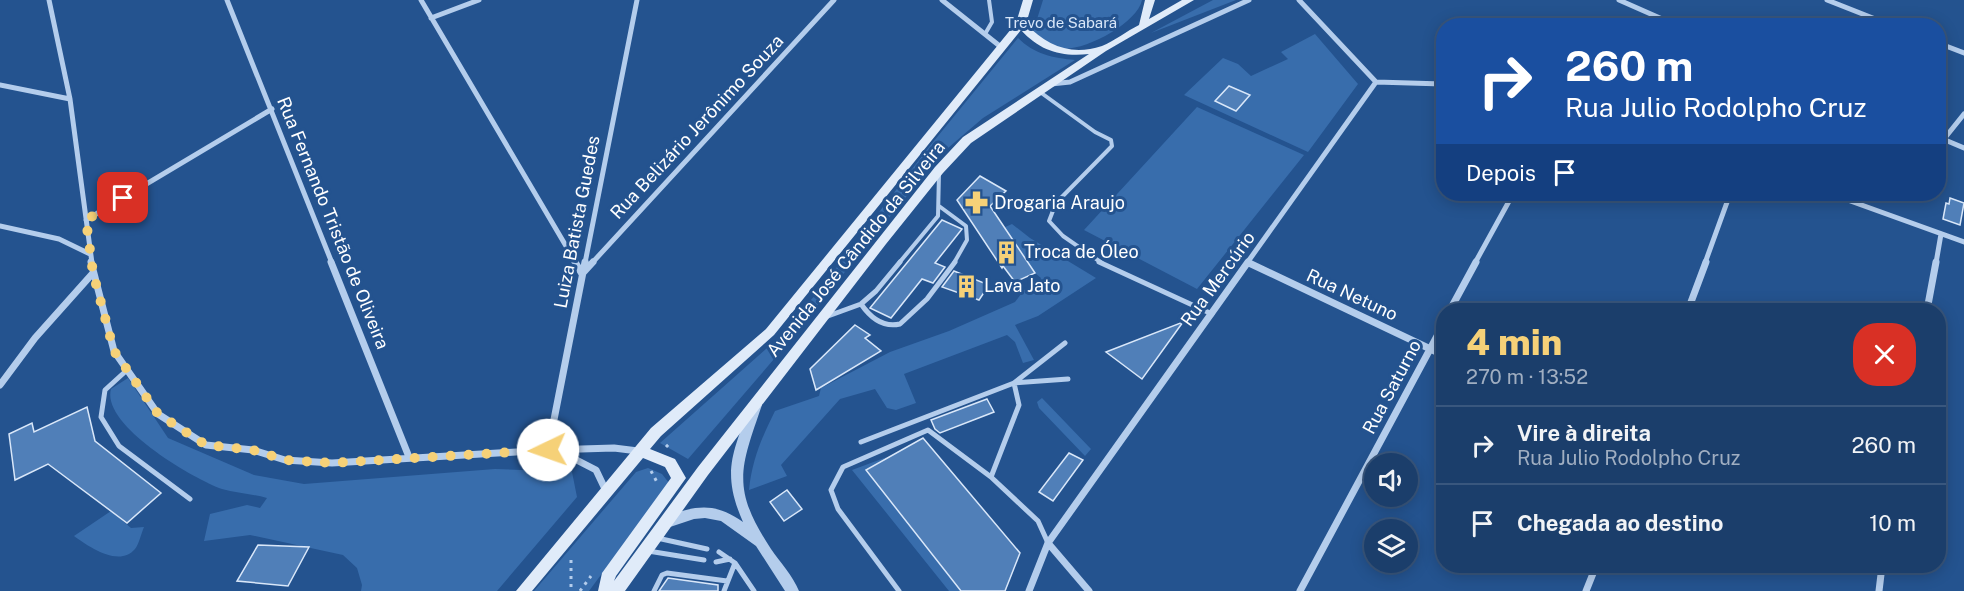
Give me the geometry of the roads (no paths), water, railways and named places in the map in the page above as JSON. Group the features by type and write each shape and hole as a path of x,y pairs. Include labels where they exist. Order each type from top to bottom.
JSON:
{"main road":[{"name":"Avenida José Cândido da Silveira","path":"524,591 656,432 770,332 828,265 1021,24 1028,0"},
{"path":"1143,24 1150,0"},
{"name":"Avenida José Cândido da Silveira","path":"616,591 664,523 822,318 939,170 967,140 1103,49 1143,24 1189,0"},
{"path":"1021,24 1044,47 1060,52 1080,53 1103,49"},
{"path":"605,591 609,573 679,478 670,463 641,451"}],"street":[{"path":"49,0 70,99 93,273 114,351 158,414 206,445 253,450 285,460 332,463 548,450 614,448 641,451"},
{"name":"Rua Fernando Tristão de Oliveira","path":"227,0 409,457"},
{"path":"421,0 582,274"},
{"path":"431,18 479,0"},
{"name":"Luiza Batista Guedes","path":"548,450 637,0"},
{"name":"Rua Belizário Jerônimo Souza","path":"582,274 834,0"},
{"path":"942,0 1001,47"},
{"path":"1051,84 1070,82 1249,0"},
{"path":"1299,0 1376,82 1436,84"},
{"path":"1619,0 1660,18"},
{"path":"1827,0 1873,18"},
{"path":"1946,46 1964,53"},
{"name":"Rua Mercúrio","path":"1029,591 1048,543 1376,82"},
{"path":"0,85 70,99"},
{"path":"86,220 272,109"},
{"path":"1946,133 1964,114"},
{"path":"1946,140 1964,148"},
{"path":"1454,303 1509,201"},
{"path":"1691,303 1727,201"},
{"path":"1850,201 1964,242"},
{"path":"0,226 59,239 90,254"},
{"path":"1928,303 1941,234"},
{"name":"Rua Netuno","path":"1249,263 1436,352"},
{"path":"0,385 35,338 93,273"},
{"name":"Rua Saturno","path":"1300,591 1436,338"},
{"path":"756,403 736,474 738,492 761,545 793,591"},
{"path":"556,450 596,470 606,492"},
{"path":"664,523 687,513 702,511 720,514 734,520 761,545"},
{"path":"1048,543 1089,591"},
{"path":"1586,591 1593,573"},
{"path":"1879,591 1881,573"}],"lane":[{"path":"985,34 992,22 989,0"},
{"path":"1039,91 1086,126 1111,140 1112,146 1056,203 1049,221 1060,236 1103,263 1212,314"},
{"path":"822,318 861,303 876,291 938,216 939,170"},
{"path":"861,303 867,314 890,325 900,324 916,310 961,253 968,237 966,226 939,206"},
{"path":"861,441 1014,383 1065,343"},
{"path":"127,370 105,390 101,417 119,446 190,499"},
{"path":"1014,383 1068,380"},
{"path":"991,477 1019,405 1014,383"},
{"path":"899,591 838,509 831,489 843,467 928,430 991,477 1038,521 1048,543"},
{"path":"654,537 707,549"},
{"path":"645,550 704,560"},
{"path":"719,552 733,561 754,591"},
{"path":"716,562 733,561"},
{"path":"724,591 733,561"},
{"path":"654,591 662,575 668,573 728,581"}],"place":[{"name":"Drogaria Araujo","path":"976,203"},
{"name":"Troca de Óleo","path":"1006,252"},
{"name":"Lava Jato","path":"966,286"}],"park label":[{"name":"Trevo de Sabará","path":"1061,23"}]}
